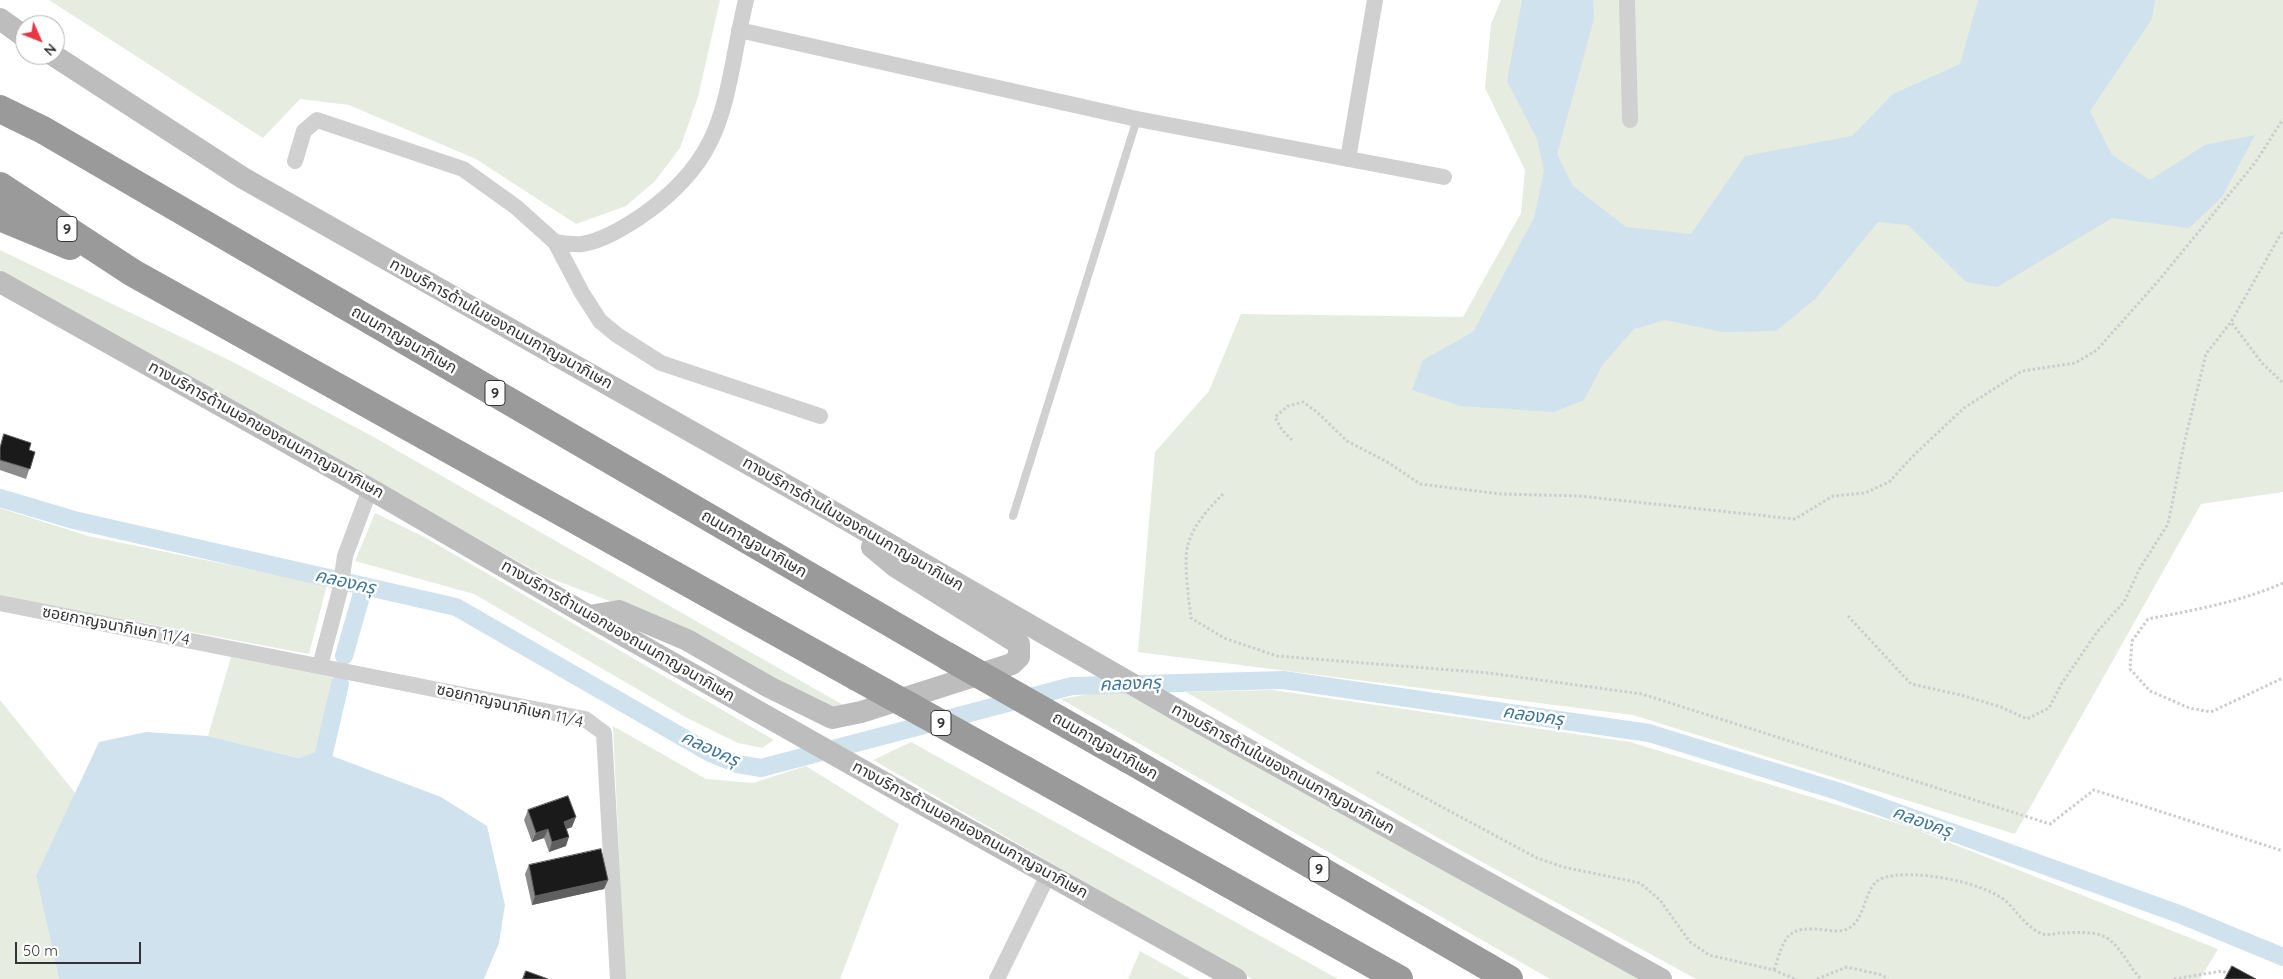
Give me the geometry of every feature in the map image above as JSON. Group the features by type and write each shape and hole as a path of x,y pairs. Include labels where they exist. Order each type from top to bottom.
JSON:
{"highway":[{"path":"0,92 43,130"},
{"name":"ถนนกาญจนาภิเษก","path":"0,109 43,130 947,656 1128,758 1509,979"},
{"name":"9","path":"0,186 133,273 1400,979"},
{"path":"0,217 133,273"}],"main road":[{"path":"0,19 15,29"},
{"name":"ทางบริการด้านในของถนนกาญจนาภิเษก","path":"65,63 242,178 821,505 1184,714 1661,979"},
{"name":"ทางบริการด้านนอกของถนนกาญจนาภิเษก","path":"0,282 370,489 588,616 1236,979"},
{"path":"588,616 619,611 687,640 769,686 832,718 861,712 1012,664 1019,657 1019,644 896,567 821,505"}],"street":[{"path":"555,242 581,244 602,238 631,223 660,202 692,172 712,141 720,121 729,89 746,0"},
{"path":"1348,159 1375,0"},
{"path":"1627,0 1630,120"},
{"path":"739,30 1137,120 1444,177"},
{"path":"295,161 304,132 316,120 463,169 516,207 555,242 582,293 600,321 617,335 661,363 820,416"},
{"path":"320,666 340,590 345,556 370,489"},
{"name":"ซอยกาญจนาภิเษก 11/4","path":"0,603 585,719 604,733 618,979"},
{"path":"997,979 1049,873"}],"lane":[{"path":"1013,516 1137,120"}],"path":[{"path":"1292,440 1282,430 1275,417 1288,406 1303,402 1317,412 1347,441 1388,463 1420,484 1501,494 1579,496 1795,518 1833,496 1865,493 1889,482 1914,454 1964,408 2022,371 2075,363 2097,350 2160,279 2255,163 2283,119"},
{"path":"1848,616 1911,684 1961,695 2001,707 2027,719 2049,708 2062,683 2097,632 2124,602 2140,568 2168,524 2206,354 2231,322 2282,232"},
{"path":"2231,322 2262,363 2283,383"},
{"path":"1223,494 1204,513 1187,545 1187,588 1191,618 1224,638 1277,656 1489,674 1642,694 2050,824 2094,790 2283,851"},
{"path":"2283,583 2246,598 2204,609 2148,618 2132,641 2130,669 2150,691 2189,708 2212,712 2283,678"},
{"path":"1377,772 1537,858 1563,867 1640,883 1660,900 1690,942 1709,955 1774,970 1795,979"},
{"path":"1774,970 1783,944 1792,932 1806,928 1834,932 1847,929 1855,924 1874,885 1881,878 1928,874 1960,882 2006,901 2030,927 2043,935 2097,934 2109,939 2141,979"},
{"path":"1816,979 1847,967 1882,974 1888,979"},
{"path":"2174,979 2222,971 2238,976"}],"shaded area":[{"path":"49,0 720,0 698,97 680,148 655,181 626,206 576,224 476,159 349,105 300,99 263,138"},
{"path":"1501,0 2283,0 2283,492 2201,504 2015,834 1633,715 1138,652 1155,452 1209,391 1241,314 1463,317 1521,213 1525,170 1485,88 1491,24"},
{"path":"0,250 233,362 370,435 845,706 837,712 623,606 544,576 0,270"},
{"path":"0,508 88,536 327,585 309,654 0,596"},
{"path":"375,513 426,538 774,740 762,748 738,743 687,718 474,594 355,561"},
{"path":"231,657 336,678 329,716 318,751 300,758 208,736"},
{"path":"1118,689 1371,828 1639,979 1550,979 1061,699"},
{"path":"1273,690 1630,742 1910,827 2218,949 2200,979 1696,979 1440,839 1186,692"},
{"path":"0,700 76,794 36,876 59,979 0,979"},
{"path":"613,726 706,779 753,783 806,766 899,824 840,979 625,979"},
{"path":"911,742 1338,979 1252,979 873,760"},
{"path":"1140,951 1190,979 1128,979"}],"water":[{"path":"1522,0 1593,0 1594,19 1557,154 1573,186 1626,227 1691,234 1745,156 1852,136 1893,94 1960,64 1978,0 2155,0 2152,19 2090,111 2112,155 2150,180 2205,145 2255,135 2222,197 2189,228 2112,218 1997,287 1966,282 1908,225 1878,222 1815,299 1776,331 1723,332 1665,320 1634,329 1603,364 1584,400 1554,412 1461,406 1412,390 1423,360 1473,332 1534,218 1544,171 1537,139 1507,81"},
{"path":"146,732 208,736 299,758 318,751 441,797 487,826 505,905 499,943 484,979 59,979 36,876 99,742"}],"building":[{"path":"4,434 31,443 29,450 35,452 30,469 0,460 0,448"},
{"path":"568,796 576,817 564,822 569,837 552,842 548,829 536,833 528,810"},
{"path":"601,849 608,880 535,896 529,865"},
{"path":"2232,966 2256,979 2225,979"},
{"path":"526,971 548,979 523,979"}],"waterway":[{"name":"คลองครุ","path":"0,498 74,520 456,607 710,753 737,764 761,768 1072,686 1283,680 1649,733 1840,792 2179,914 2283,957"},
{"path":"344,656 364,586"},
{"path":"324,753 340,684"}]}
